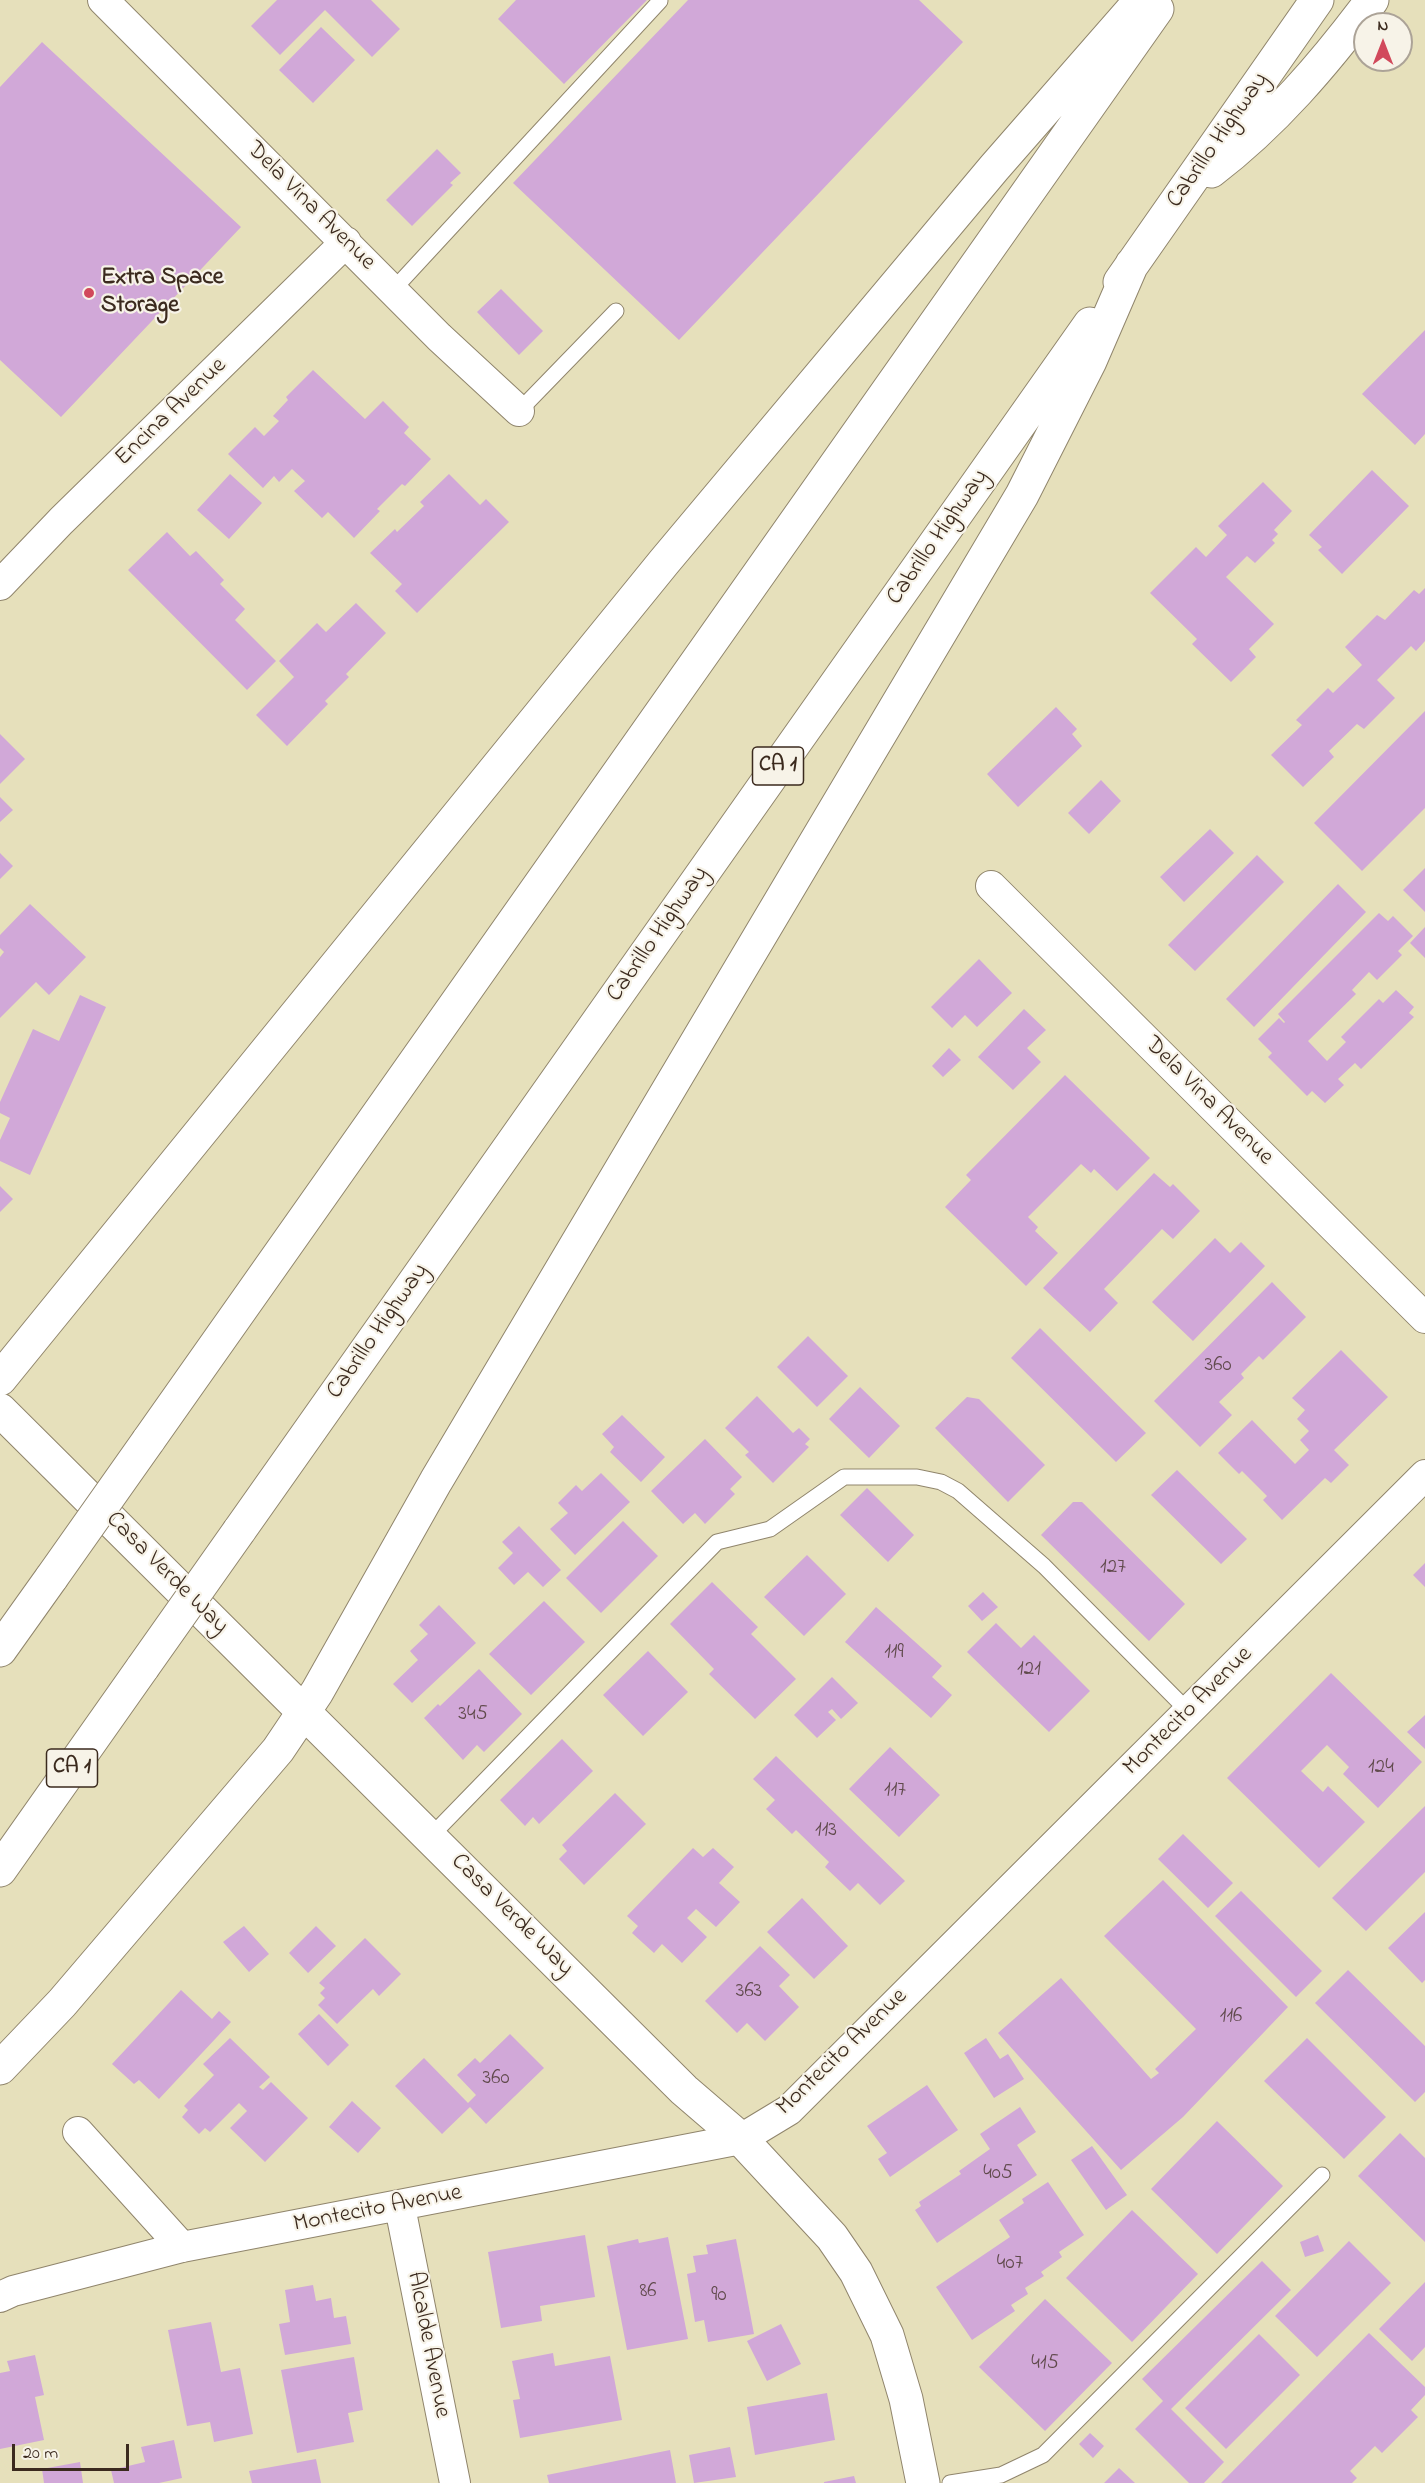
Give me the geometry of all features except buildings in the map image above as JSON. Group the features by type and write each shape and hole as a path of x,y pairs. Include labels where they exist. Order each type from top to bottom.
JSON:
{"main road":[{"path":"0,1378 664,562 994,168 1141,0"},
{"path":"0,1650 1164,0"},
{"name":"Cabrillo Highway","path":"0,1870 1317,0"},
{"path":"1181,194 1225,161 1267,123 1313,75 1372,0"},
{"path":"0,2068 70,1994 278,1750 305,1711 330,1671 436,1481 1022,495 1090,361 1132,264"},
{"name":"Casa Verde Way","path":"0,1410 684,2090 741,2139 832,2237 856,2272 887,2335 906,2399 922,2483"}],"street":[{"name":"Dela Vina Avenue","path":"104,0 439,337 519,411"},
{"name":"Encina Avenue","path":"0,585 61,521 346,242"},
{"name":"Dela Vina Avenue","path":"991,886 1425,1318"},
{"name":"Montecito Avenue","path":"0,2297 13,2291 182,2247 400,2207 741,2139 789,2110 1425,1476"},
{"path":"78,2132 182,2247"},
{"name":"Alcalde Avenue","path":"400,2207 455,2483"}],"lane":[{"path":"393,290 660,1"},
{"path":"519,411 616,310"},
{"path":"431,1836 717,1542 770,1529 844,1477 917,1477 941,1482 958,1491 1044,1566 1190,1712"},
{"path":"950,2483 1001,2475 1042,2455 1322,2175"}],"place":[{"name":"Extra Space Storage","path":"89,293"}]}
